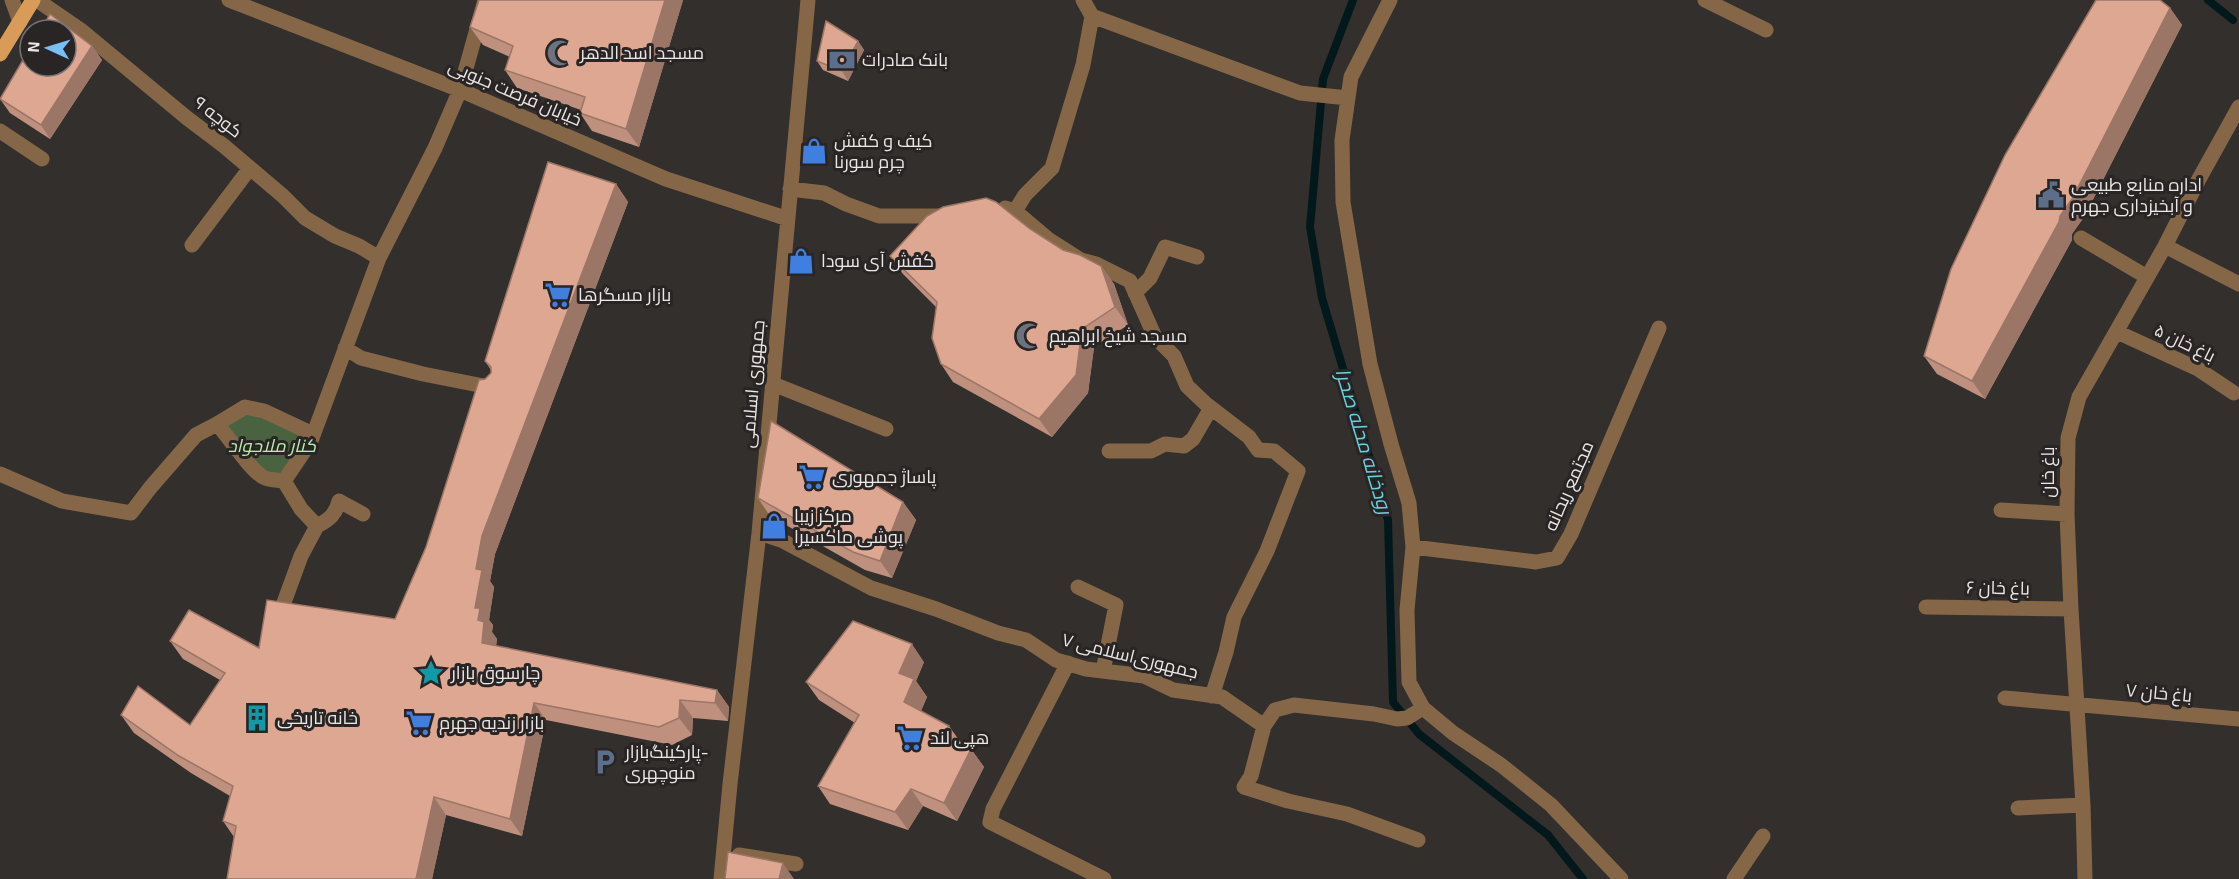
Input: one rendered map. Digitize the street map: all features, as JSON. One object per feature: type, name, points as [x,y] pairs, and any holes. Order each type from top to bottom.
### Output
[{"type":"main road","points":[[23,18],[35,0]]},
{"type":"main road","points":[[0,54],[18,25]]},
{"type":"street","points":[[12,0],[19,18]]},
{"type":"street","name":"کوچه ۹","points":[[35,0],[82,31],[249,168],[305,218],[334,236],[379,258]]},
{"type":"street","name":"خیابان فرصت جنوبی","points":[[229,0],[460,90],[666,179],[788,219]]},
{"type":"street","points":[[284,481],[311,441],[379,258],[435,148],[460,90],[485,0]]},
{"type":"street","name":"جمهوری اسلامی","points":[[721,879],[759,533],[808,0]]},
{"type":"street","points":[[1015,211],[1025,195],[1052,168],[1083,65],[1092,16],[1083,0]]},
{"type":"street","points":[[1390,0],[1351,77],[1342,140],[1342,202],[1370,364],[1409,502],[1413,547],[1407,610],[1409,682],[1423,708],[1453,733],[1501,765],[1551,805],[1621,879]]},
{"type":"street","points":[[1705,0],[1766,30]]},
{"type":"street","points":[[1092,16],[1300,93],[1347,98]]},
{"type":"street","name":"باغ خان","points":[[2085,879],[2084,805],[2076,705],[2067,514],[2068,438],[2079,397],[2165,246],[2199,178],[2234,128],[2239,107]]},
{"type":"street","points":[[0,131],[42,159]]},
{"type":"street","points":[[192,245],[249,168]]},
{"type":"street","points":[[790,189],[824,193],[879,216],[952,216],[963,213]]},
{"type":"street","points":[[985,208],[997,205],[1015,211],[1048,238],[1081,260],[1096,264],[1130,281],[1155,337],[1174,356],[1187,386],[1249,437],[1258,450],[1274,451],[1298,471],[1267,551],[1234,617],[1227,652],[1212,696]]},
{"type":"street","points":[[2081,238],[2147,278]]},
{"type":"street","points":[[2165,246],[2239,284]]},
{"type":"street","points":[[1135,293],[1150,278],[1165,247],[1197,257]]},
{"type":"street","name":"مجتمع ریحانه","points":[[1413,547],[1536,562],[1557,558],[1571,534],[1659,328]]},
{"type":"street","name":"باغ خان ۵","points":[[2117,332],[2198,369],[2234,393]]},
{"type":"street","points":[[345,348],[361,358],[423,374],[494,388]]},
{"type":"street","points":[[773,384],[886,429]]},
{"type":"street","points":[[0,474],[62,501],[131,513],[196,435],[245,407],[264,411],[313,434]]},
{"type":"street","points":[[1109,451],[1151,452],[1165,444],[1184,446],[1193,439],[1211,408]]},
{"type":"street","points":[[217,424],[257,473],[264,478],[284,481]]},
{"type":"street","points":[[284,481],[301,509],[317,526]]},
{"type":"street","points":[[282,608],[301,556],[317,526],[330,519],[339,501],[363,514]]},
{"type":"street","points":[[2001,510],[2067,514]]},
{"type":"street","name":"جمهوری‌اسلامی ۷","points":[[759,533],[781,540],[871,588],[936,609],[998,633],[1026,640],[1056,660],[1086,669],[1144,676],[1173,690],[1222,697],[1264,726]]},
{"type":"street","points":[[1078,587],[1116,605],[1103,671]]},
{"type":"street","name":"باغ خان ۶","points":[[1926,607],[2071,609]]},
{"type":"street","points":[[1068,663],[993,809],[990,822],[1104,879]]},
{"type":"street","name":"باغ خان ۷","points":[[2005,698],[2239,719]]},
{"type":"street","points":[[1418,840],[1347,814],[1288,801],[1244,787],[1251,776],[1264,726],[1275,710],[1294,705],[1402,719],[1423,708]]},
{"type":"street","points":[[2018,808],[2084,805]]},
{"type":"street","points":[[1734,879],[1763,836]]},
{"type":"street","points":[[724,852],[796,864]]},
{"type":"green space","name":"کنار ملا‌جواد","points":[[245,407],[313,434],[284,481],[264,478],[217,424]]},
{"type":"building","name":"مسجد اسد الدهر","points":[[479,0],[665,0],[626,129],[580,113],[585,97],[505,70],[513,46],[470,27]]},
{"type":"building","name":"اداره منابع طبیعی و آبخیزداری جهرم","points":[[2096,0],[2160,0],[2170,8],[2072,199],[2060,216],[2059,222],[1972,381],[1924,356],[1951,269],[2005,155]]},
{"type":"building","name":"بانک صادرات","points":[[826,21],[858,41],[842,71],[817,61]]},
{"type":"building","points":[[78,35],[92,46],[78,68]]},
{"type":"building","points":[[18,68],[18,78],[71,78],[41,125],[0,99]]},
{"type":"building","points":[[548,162],[616,184],[482,536],[476,569],[482,570],[475,608],[480,608],[478,620],[484,622],[482,643],[717,690],[715,703],[680,700],[679,718],[659,727],[534,703],[510,819],[434,797],[416,879],[227,879],[236,826],[223,821],[233,786],[179,756],[121,715],[138,686],[190,725],[225,673],[170,641],[189,610],[259,648],[267,600],[395,619],[426,547],[479,380],[485,379],[491,373],[491,367],[485,361]]},
{"type":"building","name":"مسجد شیخ ابراهیم","points":[[986,198],[996,202],[1030,229],[1063,250],[1080,255],[1101,266],[1115,307],[1082,329],[1076,375],[1039,419],[941,364],[932,338],[937,302],[890,256],[927,216],[943,207]]},
{"type":"building","name":"پاساژ جمهوری","points":[[771,421],[903,502],[880,561],[853,552],[758,498]]},
{"type":"building","name":"هپی لند","points":[[853,621],[912,644],[899,673],[914,679],[904,702],[949,726],[937,737],[971,749],[944,803],[911,789],[895,812],[818,786],[859,715],[806,682]]},
{"type":"building","points":[[728,852],[783,863],[779,879],[725,879]]},
{"type":"waterway","name":"رودخانه محله صحرا","points":[[1353,0],[1323,79],[1310,227],[1322,298],[1388,520],[1393,702],[1419,734],[1548,835],[1583,879]]},
{"type":"waterway","points":[[2208,0],[2233,20]]},
{"type":"place","name":"مسجد اسد الدهر","points":[[560,53]]},
{"type":"place","name":"بانک صادرات","points":[[842,60]]},
{"type":"place","name":"کیف و کفش چرم سورنا","points":[[814,151]]},
{"type":"place","name":"اداره منابع طبیعی و آبخیزداری جهرم","points":[[2051,195]]},
{"type":"place","name":"کفش آی سودا","points":[[801,261]]},
{"type":"place","name":"بازار مسگرها","points":[[558,295]]},
{"type":"place","name":"مسجد شیخ ابراهیم","points":[[1029,336]]},
{"type":"place","name":"پاساژ جمهوری","points":[[812,477]]},
{"type":"place","name":"مرکز زیبا پوشی ماکسیرا","points":[[774,526]]},
{"type":"place","name":"چارسوق بازار","points":[[431,673]]},
{"type":"place","name":"خانه تاریخی","points":[[257,718]]},
{"type":"place","name":"بازار زندیه جهرم","points":[[419,723]]},
{"type":"place","name":"هپی لند","points":[[910,738]]},
{"type":"place","name":"پارکینگ‌بازار- منوچهری","points":[[605,762]]}]
